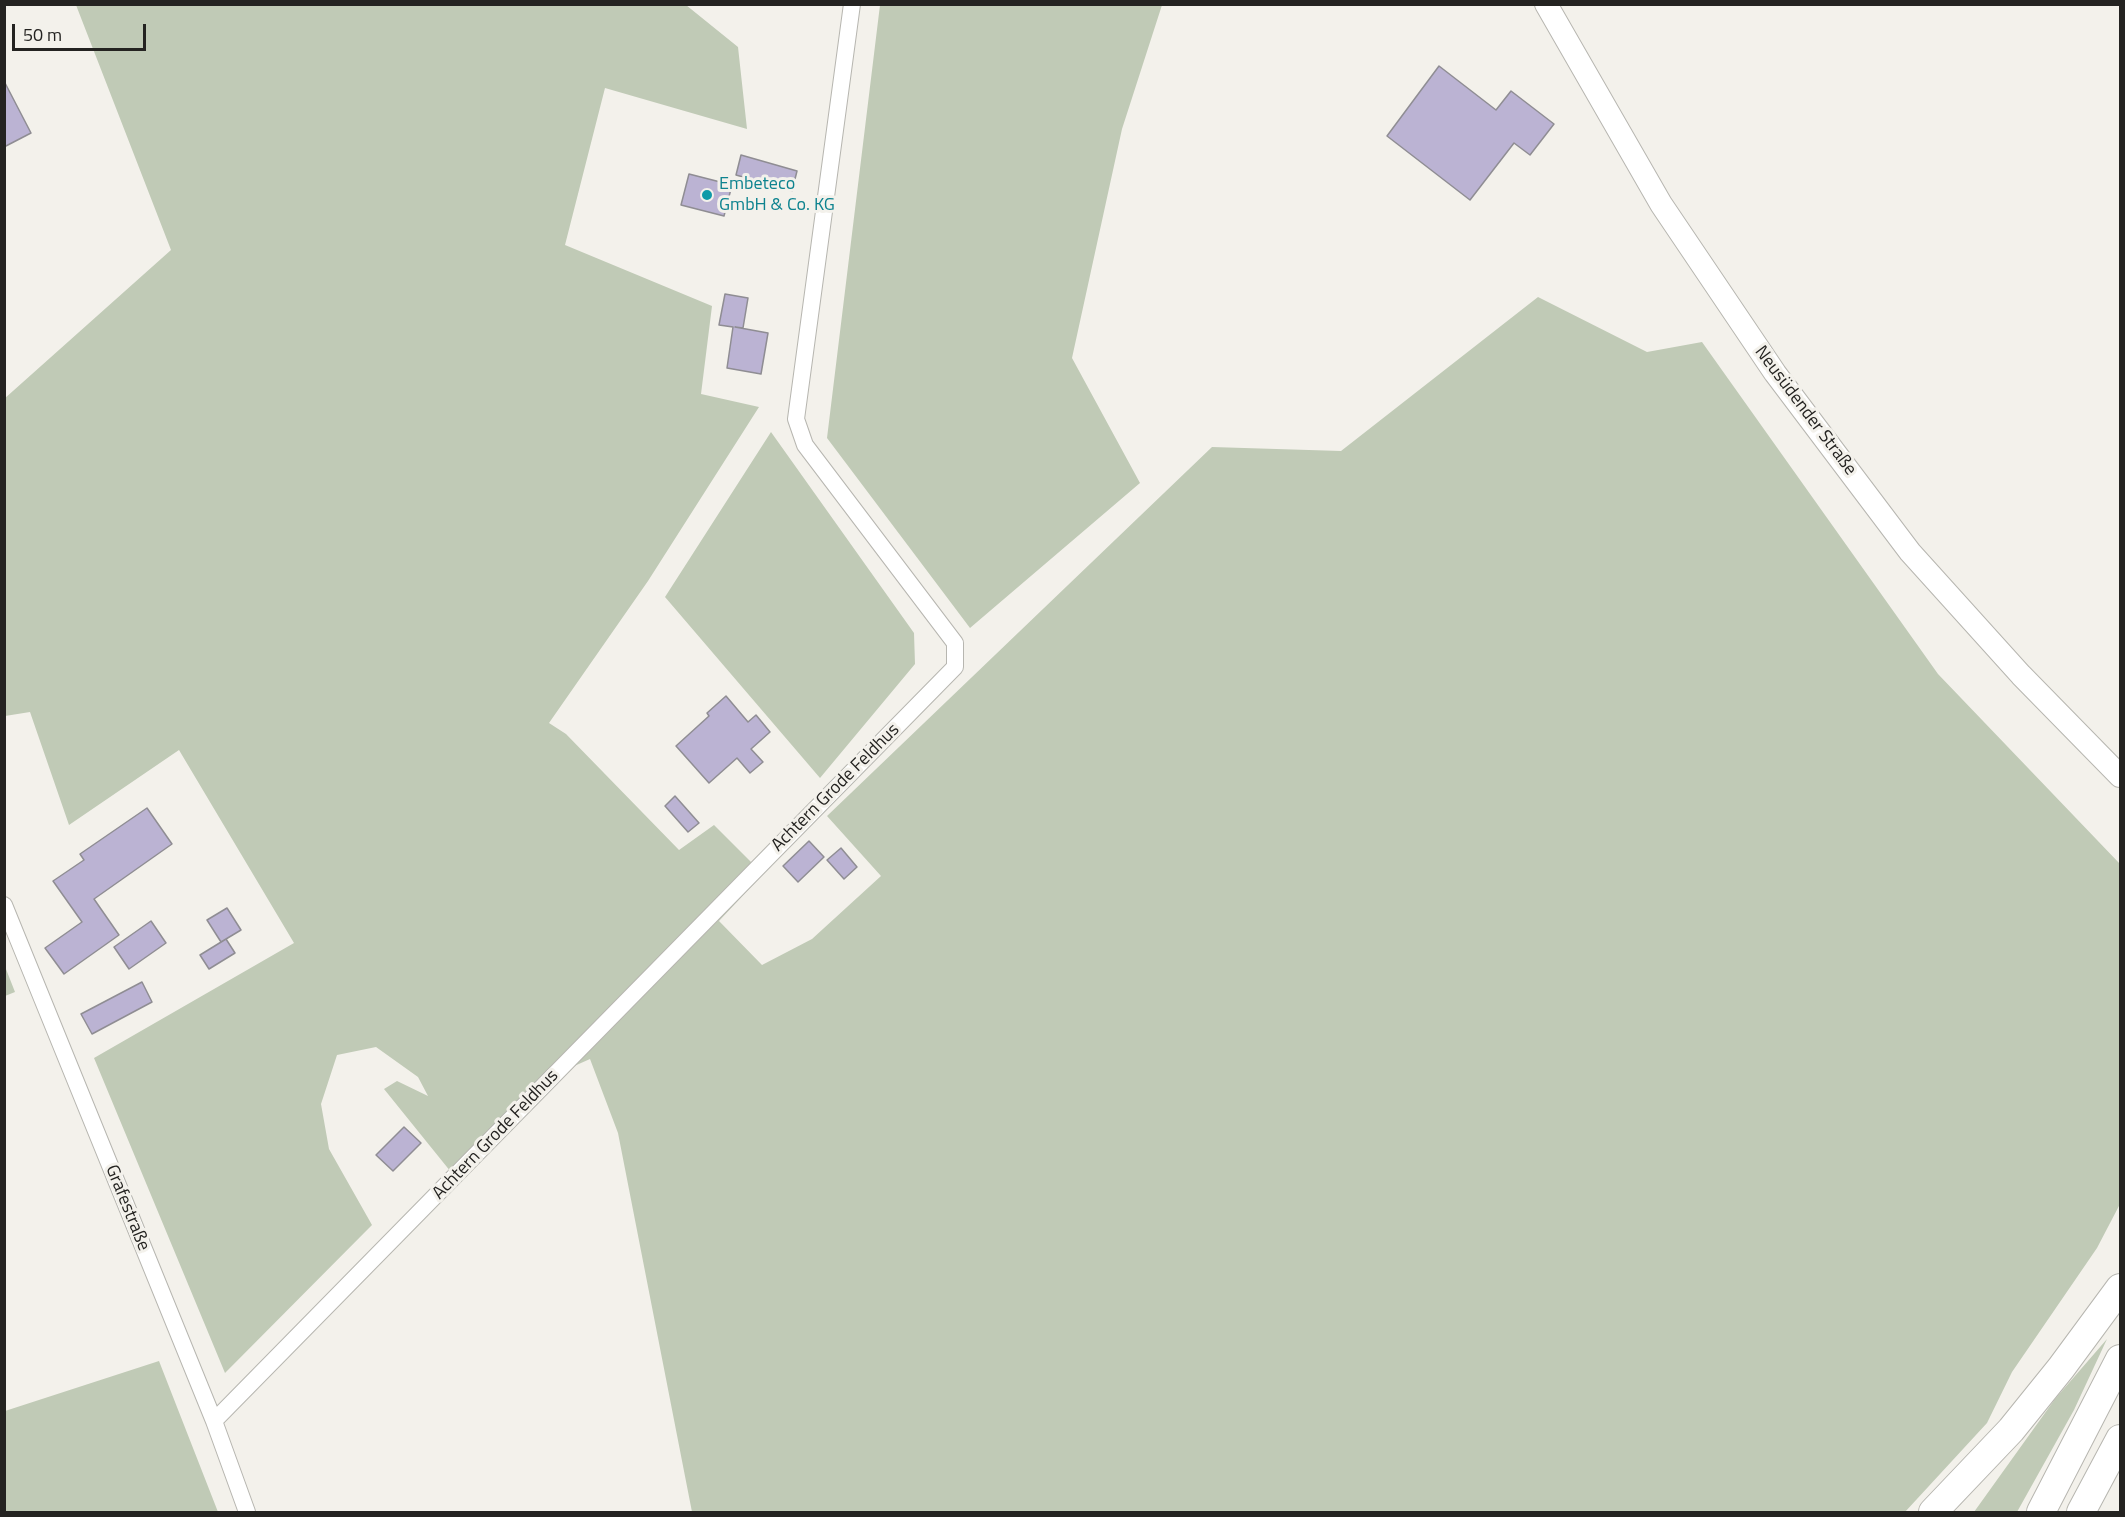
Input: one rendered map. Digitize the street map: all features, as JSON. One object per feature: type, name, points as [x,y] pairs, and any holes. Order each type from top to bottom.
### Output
[{"type":"highway","points":[[1933,1512],[2011,1430],[2121,1288]]},
{"type":"highway","points":[[2041,1512],[2121,1359]]},
{"type":"highway","points":[[1957,1512],[2011,1430]]},
{"type":"highway","points":[[2081,1512],[2117,1446]]},
{"type":"highway","points":[[2091,1512],[2117,1446]]},
{"type":"street","name":"Achtern Grode Feldhus","points":[[214,1421],[956,667],[955,643],[805,445],[796,418],[852,4]]},
{"type":"street","name":"Neusüdender Straße","points":[[1546,4],[1661,204],[1775,373],[1910,552],[2021,675],[2121,776]]},
{"type":"street","name":"Grafestraße","points":[[4,905],[214,1421],[247,1512]]},
{"type":"green space","points":[[76,5],[686,5],[738,47],[747,129],[605,88],[565,245],[712,306],[701,394],[759,407],[648,581],[549,723],[566,734],[679,850],[714,825],[763,874],[719,921],[762,965],[812,939],[881,876],[827,816],[1212,447],[1341,451],[1538,297],[1647,352],[1702,342],[1938,674],[2120,864],[2120,1204],[2097,1248],[2012,1372],[1987,1423],[1905,1512],[692,1512],[618,1133],[590,1059],[554,1075],[455,1177],[384,1089],[397,1081],[428,1096],[418,1077],[376,1047],[337,1055],[321,1104],[329,1149],[372,1225],[225,1373],[94,1058],[294,943],[179,750],[69,825],[30,712],[5,716],[4,399],[171,250]]},
{"type":"green space","points":[[880,5],[1162,5],[1122,129],[1072,358],[1140,483],[970,628],[827,438]]},
{"type":"green space","points":[[771,432],[914,633],[915,664],[820,778],[665,597]]},
{"type":"green space","points":[[4,964],[15,992],[5,996],[4,996]]},
{"type":"green space","points":[[2107,1339],[2074,1410],[2017,1512],[1974,1512],[2055,1399]]},
{"type":"green space","points":[[159,1361],[218,1512],[5,1512],[5,1411]]},
{"type":"building","points":[[1439,66],[1496,110],[1511,91],[1554,124],[1530,155],[1514,143],[1470,200],[1387,136]]},
{"type":"building","points":[[4,81],[31,133],[4,147]]},
{"type":"building","points":[[741,155],[797,171],[792,191],[736,175]]},
{"type":"building","name":"Embeteco GmbH & Co. KG","points":[[689,174],[732,185],[724,216],[681,205]]},
{"type":"building","points":[[725,294],[748,298],[743,328],[735,327],[768,333],[761,374],[727,368],[733,327],[719,325]]},
{"type":"building","points":[[726,696],[748,722],[756,715],[770,732],[751,749],[763,762],[750,773],[737,758],[709,783],[676,746],[709,716],[707,713]]},
{"type":"building","points":[[675,796],[699,823],[688,832],[665,806]]},
{"type":"building","points":[[147,808],[172,844],[94,899],[119,935],[64,974],[45,948],[82,922],[53,881],[84,860],[80,854]]},
{"type":"building","points":[[809,841],[824,857],[798,882],[783,866]]},
{"type":"building","points":[[841,848],[857,867],[844,879],[827,860]]},
{"type":"building","points":[[227,908],[241,930],[221,942],[207,920]]},
{"type":"building","points":[[151,921],[166,943],[129,969],[114,947]]},
{"type":"building","points":[[226,939],[235,953],[209,969],[200,955]]},
{"type":"building","points":[[142,982],[152,1002],[92,1034],[81,1014]]},
{"type":"building","points":[[404,1127],[421,1143],[393,1171],[376,1155]]},
{"type":"place","name":"Embeteco GmbH & Co. KG","points":[[707,195]]}]
